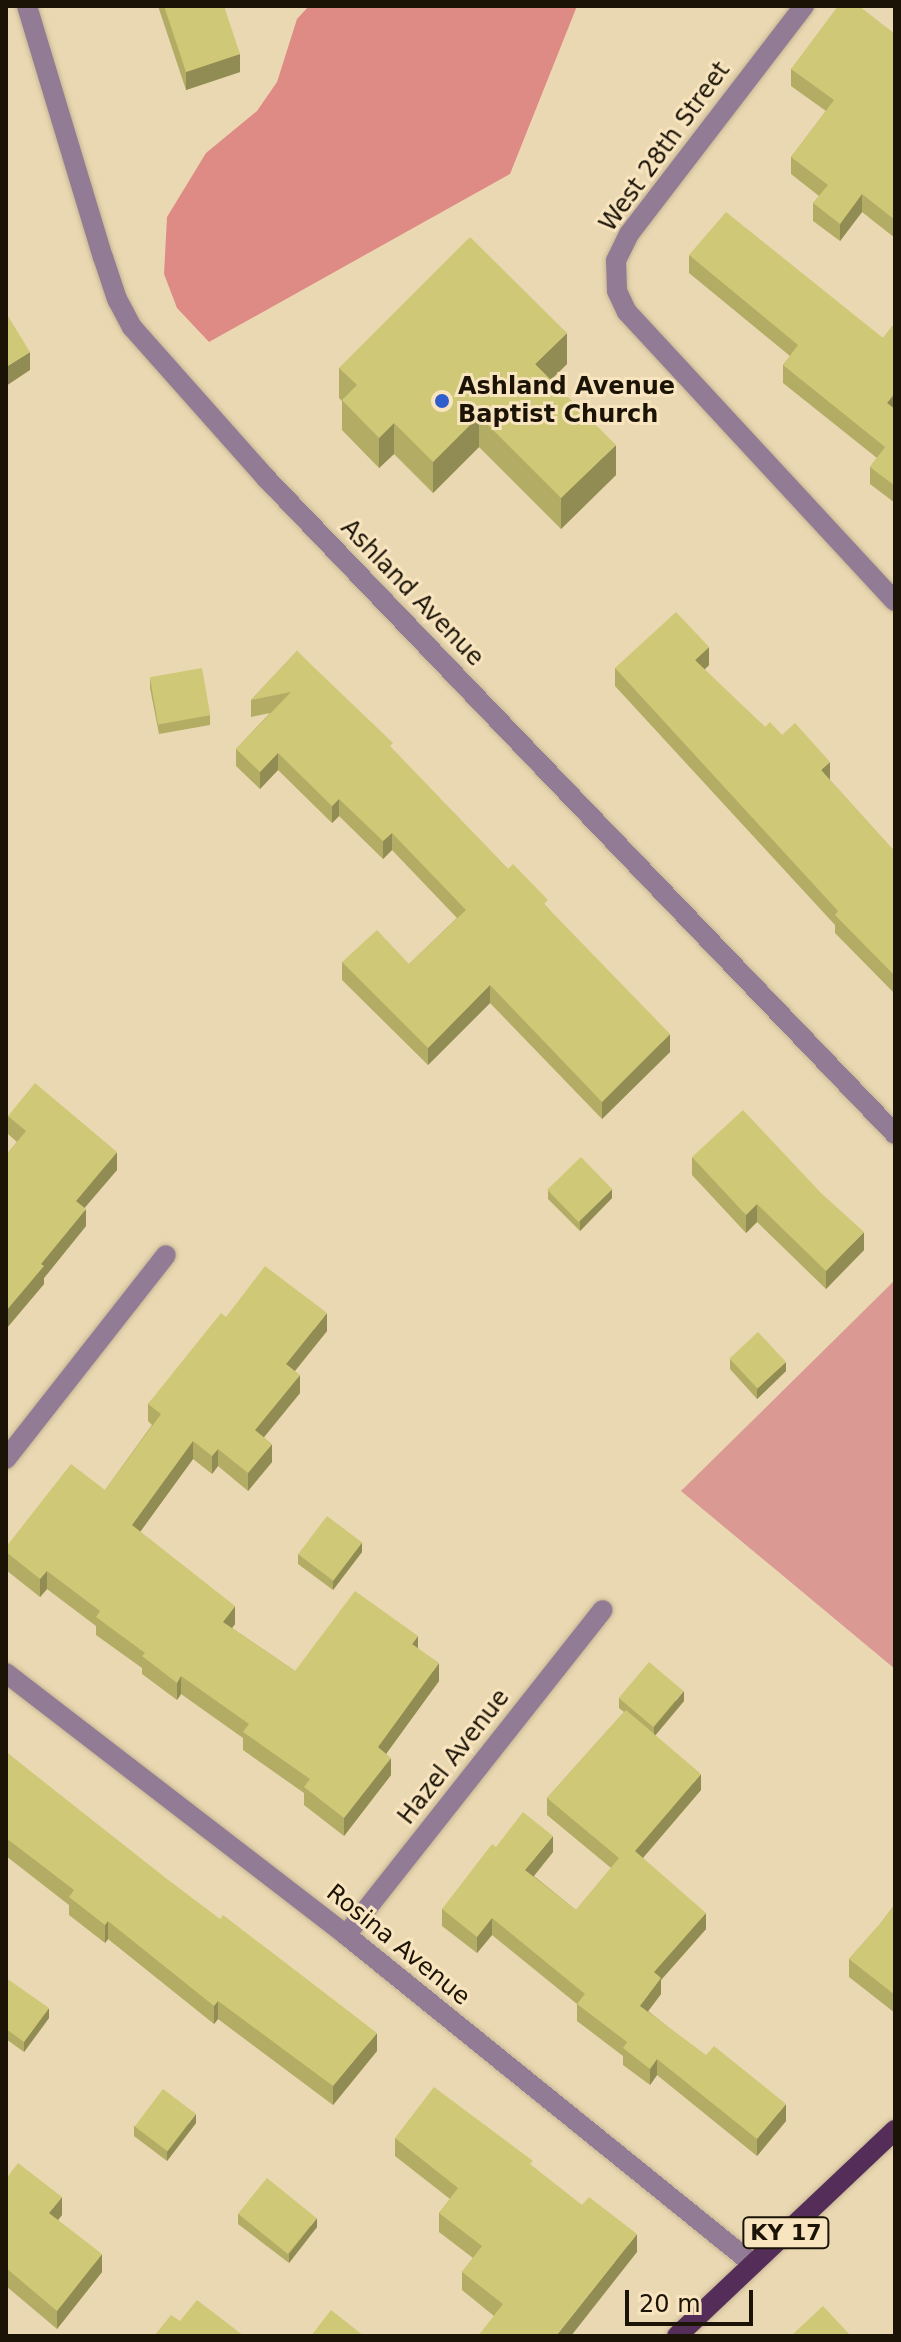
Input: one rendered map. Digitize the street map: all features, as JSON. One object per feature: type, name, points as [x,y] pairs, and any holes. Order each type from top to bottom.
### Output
[{"type":"main road","name":"KY 17","points":[[677,2336],[895,2130]]},
{"type":"street","name":"Ashland Avenue","points":[[27,6],[103,257],[117,299],[132,327],[275,488],[895,1134]]},
{"type":"street","name":"West 28th Street","points":[[804,6],[629,234],[616,261],[617,291],[627,312],[770,470],[895,601]]},
{"type":"street","points":[[6,1459],[166,1255]]},
{"type":"street","name":"Hazel Avenue","points":[[346,1935],[603,1610]]},
{"type":"street","name":"Rosina Avenue","points":[[6,1673],[346,1935],[753,2264]]},
{"type":"shaded area","points":[[309,6],[577,6],[510,174],[209,342],[177,308],[164,274],[167,217],[206,153],[257,111],[277,82],[297,19]]},
{"type":"shaded area","points":[[895,1280],[895,1669],[681,1491]]},
{"type":"building","points":[[164,6],[224,6],[240,54],[186,72]]},
{"type":"building","points":[[838,6],[859,6],[895,34],[895,220],[862,194],[840,224],[813,203],[828,185],[791,157],[834,100],[791,69]]},
{"type":"building","points":[[726,212],[883,338],[895,323],[895,393],[887,403],[895,409],[895,486],[870,467],[885,447],[783,365],[798,345],[689,255]]},
{"type":"building","name":"Ashland Avenue Baptist Church","points":[[470,237],[567,333],[535,364],[616,445],[561,498],[479,416],[433,462],[394,423],[379,438],[342,400],[357,385],[339,368]]},
{"type":"building","points":[[6,313],[30,352],[6,367]]},
{"type":"building","points":[[676,612],[709,647],[695,660],[765,727],[770,722],[782,735],[795,723],[830,762],[821,770],[895,852],[895,976],[835,915],[838,911],[615,668]]},
{"type":"building","points":[[297,651],[393,743],[390,746],[508,869],[513,864],[548,900],[544,904],[670,1034],[602,1102],[490,985],[428,1048],[342,962],[377,930],[409,964],[466,910],[392,833],[383,841],[339,799],[332,806],[278,753],[260,772],[236,749],[291,692],[251,700]]},
{"type":"building","points":[[202,668],[210,715],[158,724],[150,677]]},
{"type":"building","points":[[35,1083],[117,1152],[76,1201],[86,1209],[6,1311],[6,1155],[26,1131],[8,1116]]},
{"type":"building","points":[[743,1110],[821,1193],[864,1232],[826,1271],[757,1204],[746,1215],[692,1157]]},
{"type":"building","points":[[581,1157],[612,1189],[578,1222],[547,1190]]},
{"type":"building","points":[[265,1266],[327,1313],[286,1364],[300,1375],[255,1430],[272,1444],[248,1473],[218,1449],[212,1456],[193,1441],[132,1525],[235,1606],[223,1622],[295,1671],[355,1591],[418,1636],[412,1644],[439,1663],[378,1747],[391,1758],[344,1818],[304,1787],[310,1779],[243,1732],[249,1724],[181,1676],[177,1683],[142,1656],[145,1653],[96,1617],[100,1611],[47,1571],[40,1579],[6,1552],[6,1547],[71,1464],[105,1490],[161,1414],[148,1404],[221,1313],[226,1317]]},
{"type":"building","points":[[758,1332],[786,1362],[757,1389],[729,1359]]},
{"type":"building","points":[[327,1516],[362,1542],[333,1581],[298,1554]]},
{"type":"building","points":[[649,1662],[683,1691],[653,1727],[619,1698]]},
{"type":"building","points":[[626,1710],[701,1774],[635,1851],[706,1913],[654,1972],[661,1978],[640,2006],[706,2055],[714,2046],[786,2104],[757,2139],[657,2059],[650,2069],[623,2048],[627,2042],[577,2004],[585,1994],[492,1918],[477,1937],[442,1909],[492,1844],[496,1847],[523,1812],[553,1836],[525,1870],[576,1910],[619,1858],[547,1798]]},
{"type":"building","points":[[6,1752],[167,1879],[220,1919],[223,1915],[377,2033],[333,2086],[218,2001],[214,2006],[108,1921],[105,1925],[69,1897],[74,1890],[6,1838]]},
{"type":"building","points":[[895,1904],[895,1995],[849,1959]]},
{"type":"building","points":[[6,1978],[49,2008],[24,2042],[6,2029]]},
{"type":"building","points":[[434,2087],[533,2161],[530,2164],[582,2205],[589,2197],[637,2234],[556,2336],[478,2336],[503,2304],[462,2272],[482,2246],[439,2213],[458,2188],[395,2138]]},
{"type":"building","points":[[163,2089],[196,2114],[167,2151],[135,2127]]},
{"type":"building","points":[[18,2163],[62,2197],[49,2213],[102,2254],[57,2311],[6,2268],[6,2179]]},
{"type":"building","points":[[267,2178],[317,2218],[288,2254],[238,2214]]},
{"type":"building","points":[[197,2300],[244,2336],[154,2336],[171,2315],[180,2321]]},
{"type":"building","points":[[823,2306],[851,2336],[791,2336]]},
{"type":"building","points":[[331,2310],[364,2336],[311,2336]]},
{"type":"place","name":"Ashland Avenue Baptist Church","points":[[442,401]]}]
